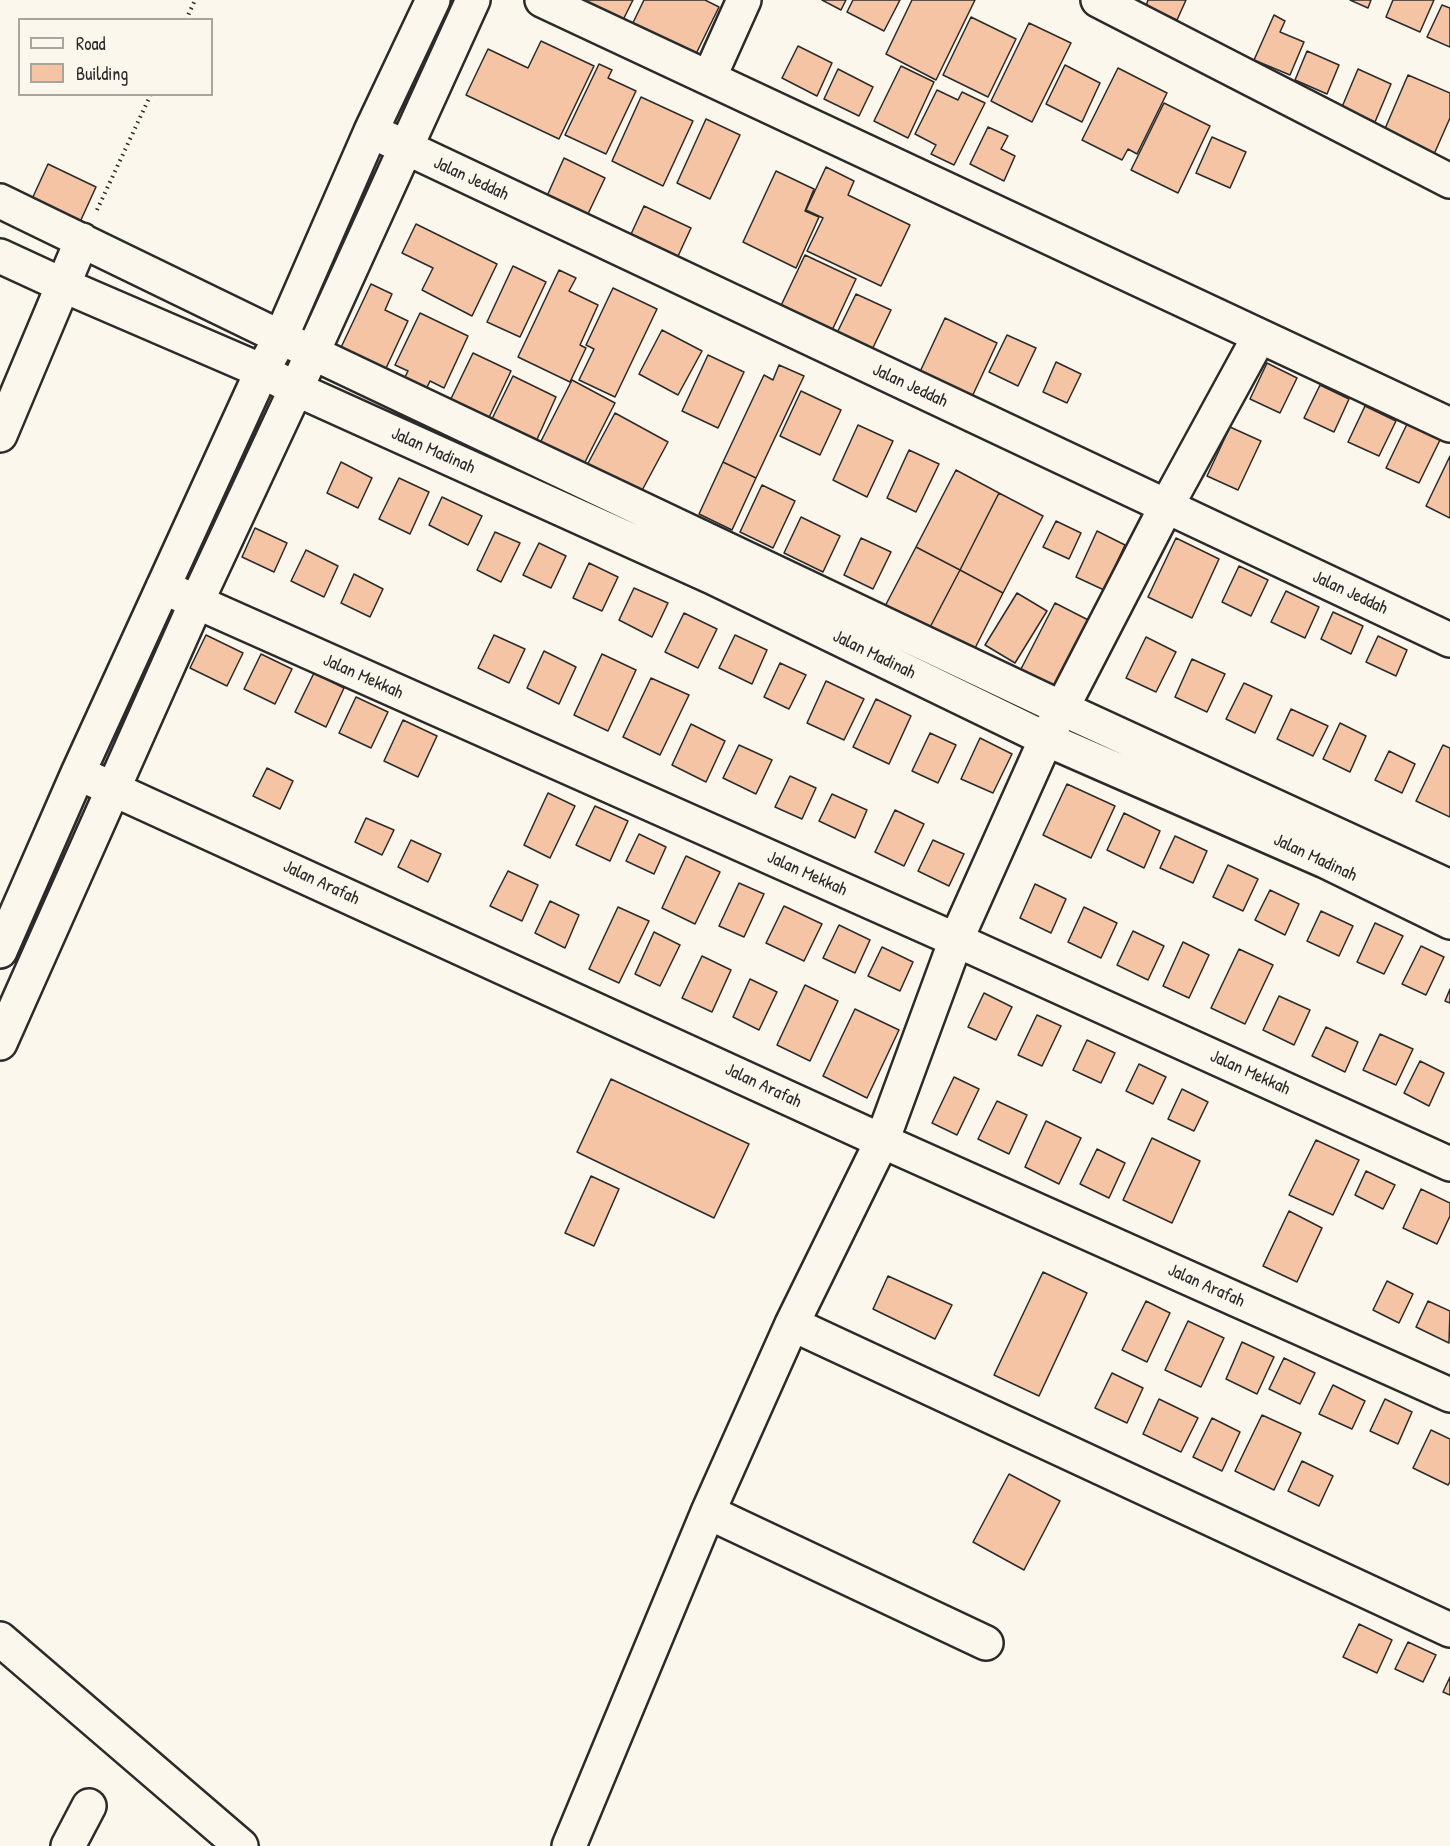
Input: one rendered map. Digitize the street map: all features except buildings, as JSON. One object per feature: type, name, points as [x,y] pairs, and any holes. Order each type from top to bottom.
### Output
[{"type":"street","points":[[0,951],[78,772],[262,371],[281,337],[371,131],[433,0]]},
{"type":"street","points":[[0,1043],[196,603],[313,353],[404,147],[473,0]]},
{"type":"street","points":[[542,0],[1450,425]]},
{"type":"street","points":[[709,78],[744,0]]},
{"type":"street","points":[[1098,0],[1450,181]]},
{"type":"street","name":"Jalan Jeddah","points":[[371,131],[1450,640]]},
{"type":"street","name":"Jalan Madinah","points":[[0,201],[313,353],[1061,708],[1450,887]]},
{"type":"street","points":[[0,435],[82,240]]},
{"type":"street","name":"Jalan Madinah","points":[[0,255],[64,286],[262,371],[296,389],[712,577],[1046,739],[1325,861],[1450,922]]},
{"type":"street","points":[[569,1846],[708,1512],[792,1324],[882,1141],[956,940],[1046,739],[1166,507],[1259,337]]},
{"type":"street","name":"Jalan Mekkah","points":[[163,588],[956,940],[1450,1164]]},
{"type":"street","name":"Jalan Arafah","points":[[78,772],[882,1141],[1450,1395]]},
{"type":"street","points":[[792,1324],[1450,1630]]},
{"type":"street","points":[[708,1512],[986,1643]]},
{"type":"street","points":[[0,1639],[241,1846]]},
{"type":"street","points":[[68,1846],[89,1806]]},
{"type":"path","points":[[187,18],[195,0]]},
{"type":"path","points":[[82,240],[150,96]]}]
